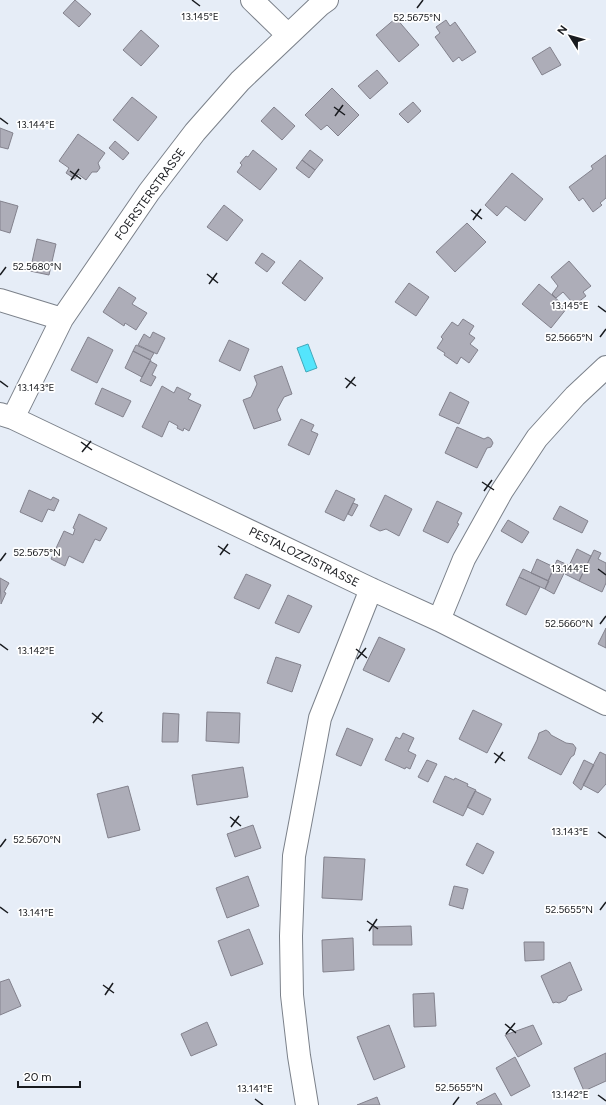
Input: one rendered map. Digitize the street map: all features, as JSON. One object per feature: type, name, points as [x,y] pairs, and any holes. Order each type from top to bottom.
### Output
[{"type":"street","points":[[252,0],[288,35]]},
{"type":"street","name":"FOERSTERSTRASSE","points":[[7,416],[62,320],[149,192],[195,132],[240,81],[327,0]]},
{"type":"street","points":[[0,300],[62,320]]},
{"type":"street","points":[[439,620],[464,559],[506,485],[537,438],[575,396],[606,367]]},
{"type":"street","name":"PESTALOZZISTRASSE","points":[[7,416],[439,620],[606,704]]},
{"type":"street","points":[[307,1105],[299,1056],[292,995],[291,936],[294,856],[320,718],[371,589]]},
{"type":"water","points":[[308,344],[317,368],[306,372],[297,348]]},
{"type":"building","points":[[75,0],[91,14],[79,27],[63,13]]},
{"type":"building","points":[[396,18],[419,45],[399,62],[376,35]]},
{"type":"building","points":[[446,20],[450,26],[455,22],[476,52],[462,61],[459,57],[453,62],[435,37],[440,33],[436,27]]},
{"type":"building","points":[[141,30],[159,46],[141,66],[123,50]]},
{"type":"building","points":[[550,47],[561,65],[542,75],[532,58]]},
{"type":"building","points":[[377,70],[388,83],[370,99],[358,86]]},
{"type":"building","points":[[332,88],[359,115],[338,136],[327,125],[321,130],[305,115]]},
{"type":"building","points":[[132,97],[157,117],[138,141],[113,120]]},
{"type":"building","points":[[413,102],[421,111],[408,123],[399,114]]},
{"type":"building","points":[[274,107],[295,126],[282,140],[261,121]]},
{"type":"building","points":[[0,128],[13,133],[8,149],[0,147]]},
{"type":"building","points":[[78,134],[105,153],[98,163],[100,168],[97,172],[92,172],[86,180],[78,174],[75,179],[66,173],[69,168],[59,161]]},
{"type":"building","points":[[115,141],[129,153],[123,160],[109,148]]},
{"type":"building","points":[[253,150],[277,169],[260,190],[237,172],[242,165],[240,163],[246,156],[248,157]]},
{"type":"building","points":[[310,150],[323,160],[315,170],[302,160]]},
{"type":"building","points":[[606,155],[606,198],[600,203],[602,205],[593,212],[583,198],[579,201],[569,187],[593,169],[591,166]]},
{"type":"building","points":[[302,160],[315,170],[309,178],[296,168]]},
{"type":"building","points":[[512,173],[543,199],[525,221],[506,206],[497,216],[485,205]]},
{"type":"building","points":[[0,201],[18,206],[10,233],[0,230]]},
{"type":"building","points":[[224,205],[243,220],[227,241],[207,227]]},
{"type":"building","points":[[467,223],[486,242],[455,272],[436,252]]},
{"type":"building","points":[[37,239],[56,244],[49,275],[30,271]]},
{"type":"building","points":[[262,253],[275,262],[267,272],[255,263]]},
{"type":"building","points":[[300,260],[323,278],[305,301],[282,283]]},
{"type":"building","points":[[569,261],[591,286],[583,292],[586,296],[577,303],[574,300],[572,302],[563,292],[556,298],[552,294],[558,286],[551,277]]},
{"type":"building","points":[[409,283],[429,297],[416,316],[395,302]]},
{"type":"building","points":[[539,284],[567,308],[551,328],[522,304]]},
{"type":"building","points":[[119,287],[136,298],[132,304],[147,313],[136,330],[125,323],[124,326],[103,312]]},
{"type":"building","points":[[463,319],[474,326],[469,334],[475,338],[470,344],[478,350],[469,363],[461,357],[457,364],[437,348],[443,339],[441,337],[452,322],[458,326]]},
{"type":"building","points":[[153,332],[165,338],[157,354],[138,345],[144,334],[150,338]]},
{"type":"building","points":[[88,337],[113,350],[97,383],[71,370]]},
{"type":"building","points":[[229,340],[249,349],[240,371],[219,361]]},
{"type":"building","points":[[136,345],[154,353],[150,360],[133,351]]},
{"type":"building","points":[[133,351],[151,360],[142,377],[125,368]]},
{"type":"building","points":[[150,361],[157,365],[152,375],[156,377],[151,386],[140,381]]},
{"type":"building","points":[[282,366],[292,394],[284,397],[277,410],[281,420],[254,429],[243,400],[251,397],[257,384],[254,376]]},
{"type":"building","points":[[162,386],[174,393],[177,387],[191,394],[188,399],[201,405],[189,431],[184,428],[183,431],[177,428],[178,426],[169,421],[162,437],[142,427]]},
{"type":"building","points":[[102,388],[131,401],[123,417],[95,404]]},
{"type":"building","points":[[450,392],[469,402],[459,424],[439,415]]},
{"type":"building","points":[[301,419],[314,425],[311,431],[318,434],[309,455],[288,445]]},
{"type":"building","points":[[457,427],[484,439],[488,437],[493,443],[491,447],[487,448],[477,468],[445,453]]},
{"type":"building","points":[[29,490],[51,500],[53,497],[59,500],[54,511],[48,509],[42,522],[20,512]]},
{"type":"building","points":[[336,490],[355,499],[344,521],[325,512]]},
{"type":"building","points":[[385,495],[412,509],[399,536],[386,529],[380,531],[370,526]]},
{"type":"building","points":[[437,501],[462,513],[457,523],[459,524],[448,543],[423,531]]},
{"type":"building","points":[[353,503],[358,505],[352,516],[348,514]]},
{"type":"building","points":[[560,506],[588,521],[582,533],[553,519]]},
{"type":"building","points":[[79,514],[107,528],[100,541],[95,539],[83,563],[69,556],[65,566],[51,559],[64,531],[73,535],[75,529],[73,528]]},
{"type":"building","points":[[508,520],[529,532],[522,543],[501,531]]},
{"type":"building","points":[[577,549],[591,556],[579,581],[565,574]]},
{"type":"building","points":[[594,550],[601,553],[598,559],[606,563],[606,583],[602,592],[579,581]]},
{"type":"building","points":[[537,559],[554,567],[548,581],[531,573]]},
{"type":"building","points":[[557,560],[568,565],[554,594],[545,589]]},
{"type":"building","points":[[523,569],[549,581],[545,589],[519,577]]},
{"type":"building","points":[[246,574],[271,585],[259,609],[234,598]]},
{"type":"building","points":[[519,577],[540,587],[526,615],[506,605]]},
{"type":"building","points":[[0,578],[9,583],[4,592],[6,593],[1,604]]},
{"type":"building","points":[[288,595],[312,606],[299,633],[275,623]]},
{"type":"building","points":[[606,628],[606,648],[598,644]]},
{"type":"building","points":[[379,637],[405,649],[389,682],[363,670]]},
{"type":"building","points":[[276,657],[301,665],[292,692],[267,683]]},
{"type":"building","points":[[473,710],[502,724],[487,753],[459,739]]},
{"type":"building","points":[[207,712],[240,713],[239,743],[206,741]]},
{"type":"building","points":[[163,713],[179,714],[178,742],[162,742]]},
{"type":"building","points":[[347,728],[373,739],[361,766],[336,755]]},
{"type":"building","points":[[546,730],[551,735],[566,743],[573,744],[576,748],[574,755],[571,757],[561,775],[528,758],[539,733]]},
{"type":"building","points":[[403,733],[414,738],[408,751],[416,755],[410,769],[406,767],[405,769],[385,760],[396,737],[400,739]]},
{"type":"building","points":[[600,752],[606,755],[606,784],[598,793],[583,785]]},
{"type":"building","points":[[427,760],[437,764],[428,782],[418,777]]},
{"type":"building","points":[[584,760],[594,765],[581,790],[573,783]]},
{"type":"building","points":[[243,767],[248,797],[197,805],[192,775]]},
{"type":"building","points":[[445,776],[454,780],[455,778],[468,784],[467,786],[476,790],[463,816],[433,802]]},
{"type":"building","points":[[128,786],[140,830],[108,838],[97,794]]},
{"type":"building","points":[[475,791],[491,799],[483,815],[467,807]]},
{"type":"building","points":[[253,825],[261,848],[235,857],[227,834]]},
{"type":"building","points":[[477,843],[494,852],[483,874],[466,865]]},
{"type":"building","points":[[324,857],[365,859],[362,900],[322,898]]},
{"type":"building","points":[[248,876],[259,906],[227,918],[216,888]]},
{"type":"building","points":[[454,886],[468,889],[463,909],[449,905]]},
{"type":"building","points":[[411,926],[412,945],[373,945],[373,927]]},
{"type":"building","points":[[249,929],[263,964],[231,976],[218,941]]},
{"type":"building","points":[[353,938],[354,970],[323,972],[322,940]]},
{"type":"building","points":[[524,942],[544,942],[544,960],[525,961]]},
{"type":"building","points":[[570,962],[582,990],[568,996],[566,1000],[559,1003],[553,1003],[541,976]]},
{"type":"building","points":[[9,979],[21,1006],[0,1015],[0,982]]},
{"type":"building","points":[[434,993],[436,1026],[414,1027],[413,994]]},
{"type":"building","points":[[207,1022],[217,1045],[191,1056],[181,1034]]},
{"type":"building","points":[[389,1025],[405,1067],[374,1080],[357,1037]]},
{"type":"building","points":[[533,1025],[542,1044],[518,1057],[505,1035]]},
{"type":"building","points":[[606,1053],[606,1081],[584,1091],[574,1068]]},
{"type":"building","points":[[515,1057],[530,1086],[511,1096],[496,1068]]},
{"type":"building","points":[[495,1093],[502,1105],[478,1105],[476,1103]]},
{"type":"building","points":[[377,1097],[380,1105],[357,1105]]}]
